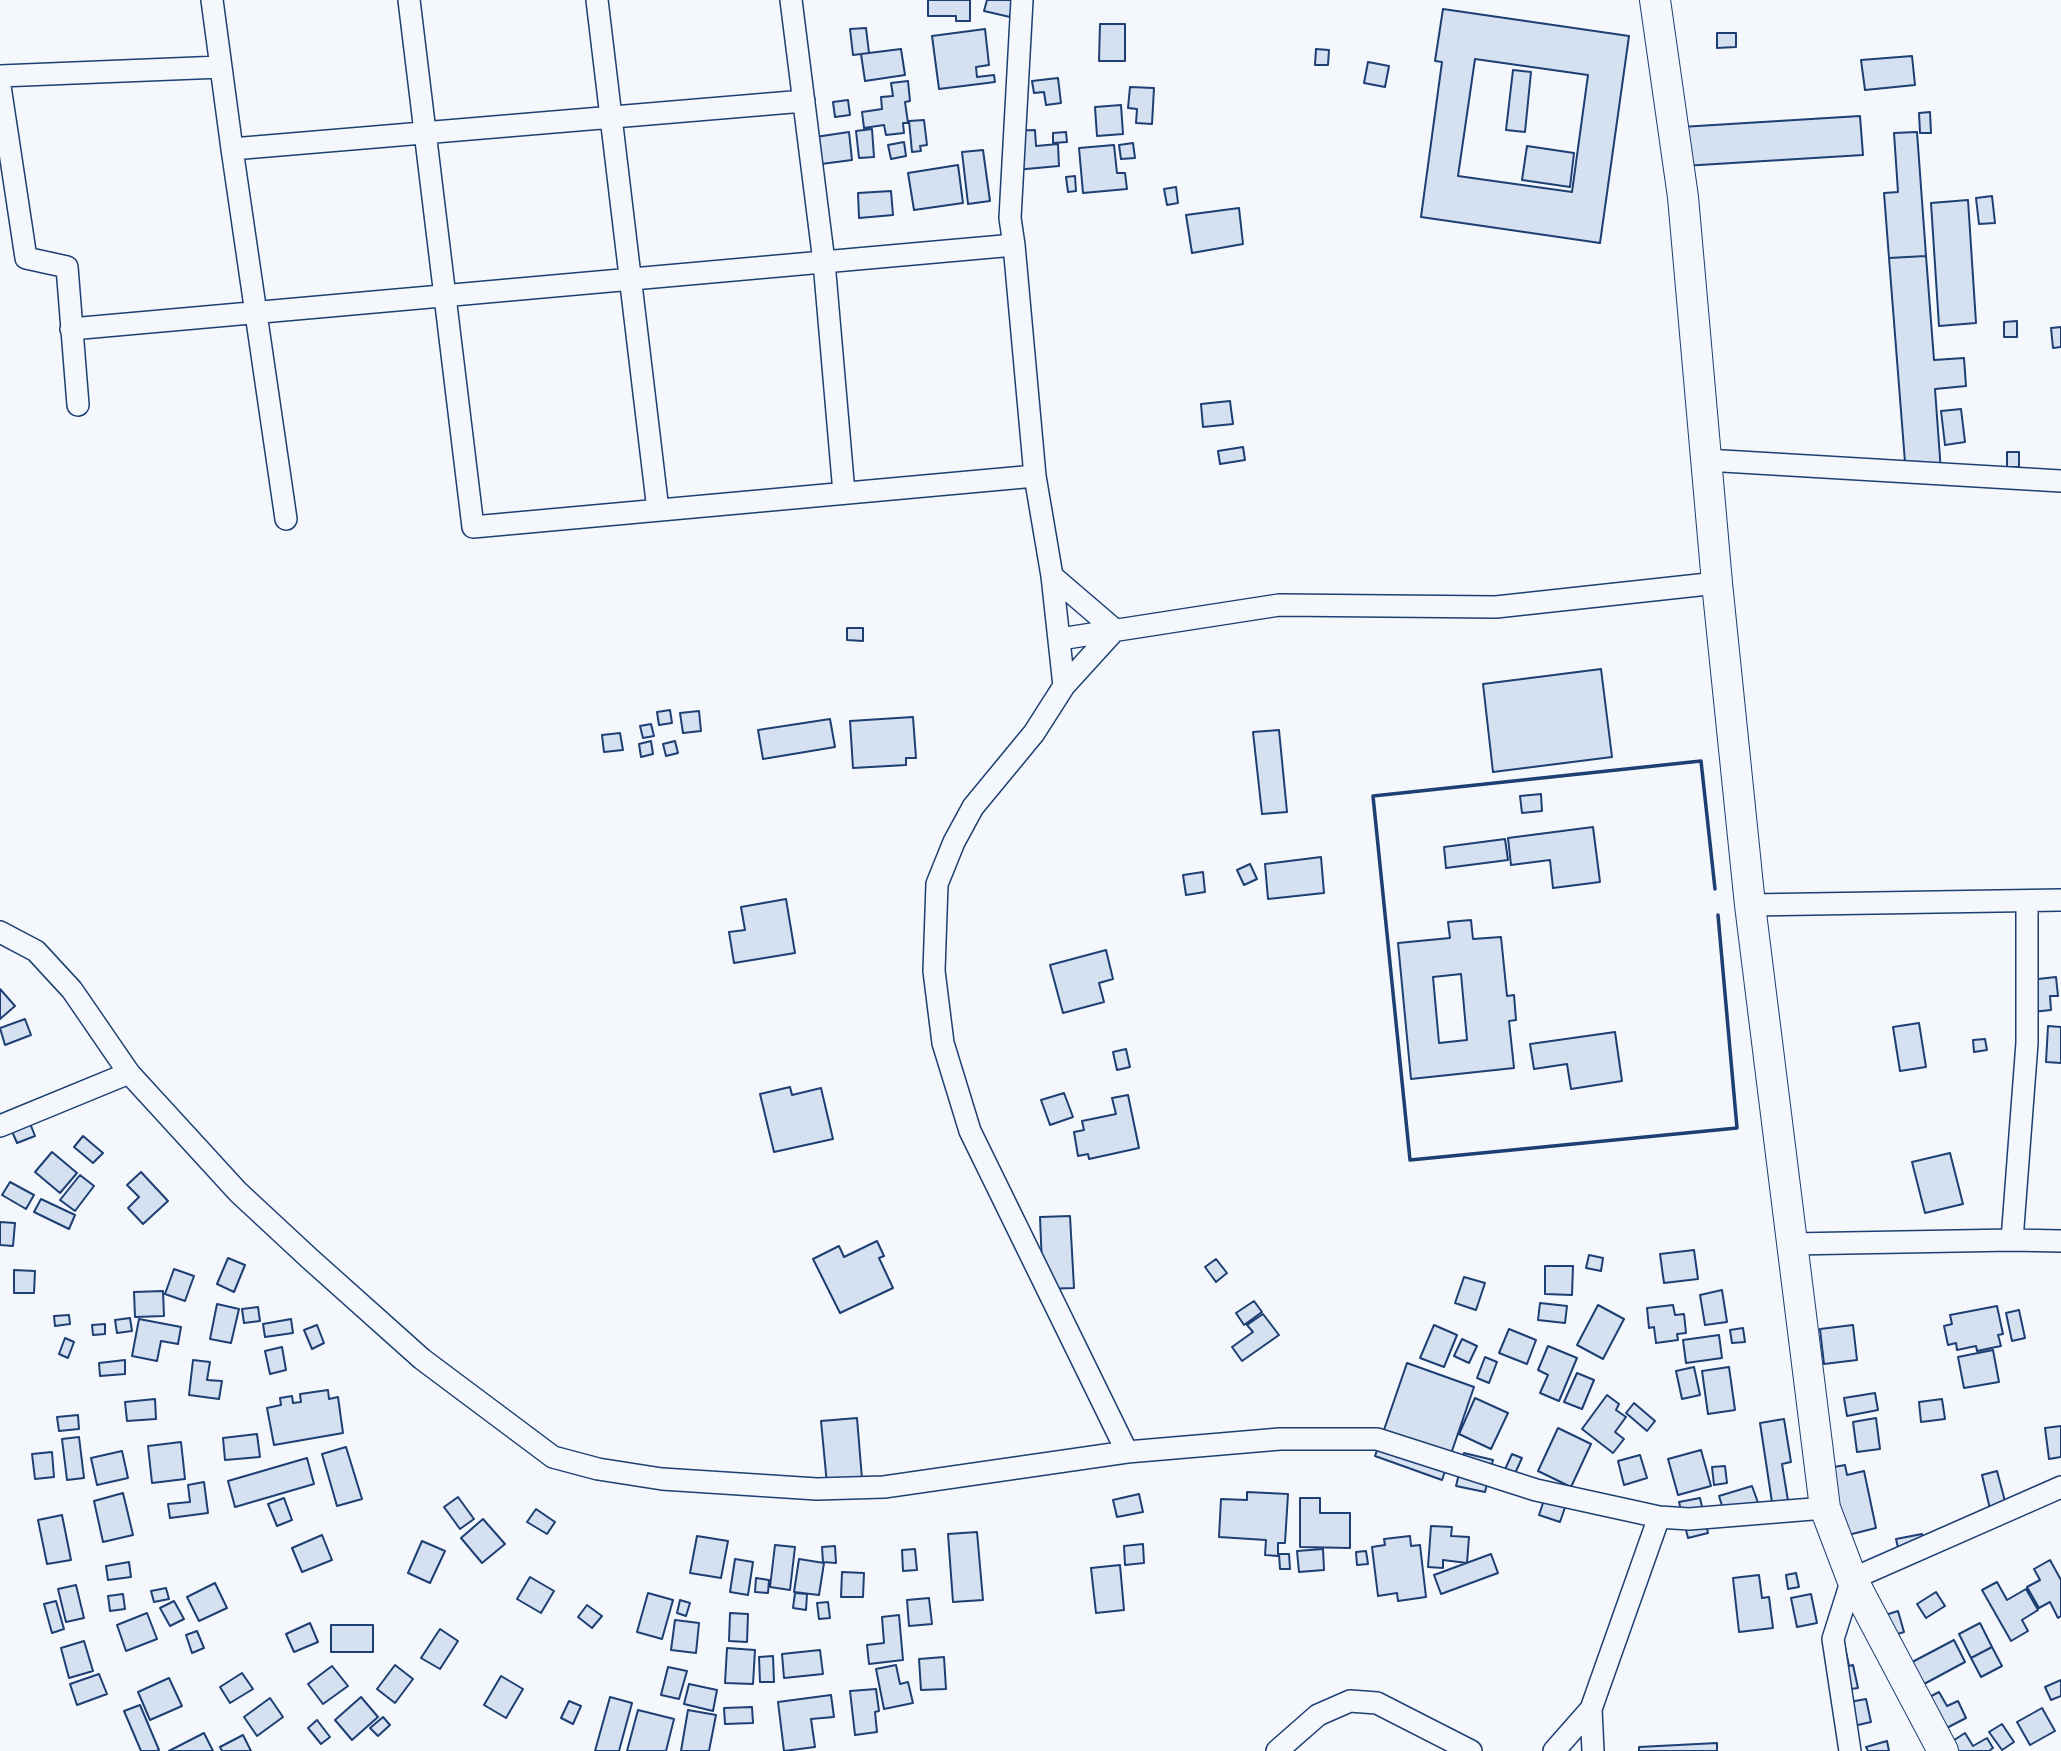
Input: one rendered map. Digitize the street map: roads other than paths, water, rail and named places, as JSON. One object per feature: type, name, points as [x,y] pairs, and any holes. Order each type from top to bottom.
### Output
[{"type":"main road","points":[[1656,0],[1683,197],[1717,583],[1750,905],[1825,1508],[1852,1579],[1943,1751]]},
{"type":"street","points":[[212,0],[286,519]]},
{"type":"street","points":[[409,0],[473,527],[1035,476]]},
{"type":"street","points":[[597,0],[658,510]]},
{"type":"street","points":[[791,0],[824,262],[845,494]]},
{"type":"street","points":[[1022,0],[1010,218],[1035,476],[1052,576],[1064,686]]},
{"type":"street","points":[[0,76],[221,67]]},
{"type":"street","points":[[0,86],[26,258],[67,267],[78,405]]},
{"type":"street","points":[[232,149],[804,101]]},
{"type":"street","points":[[71,329],[1014,245]]},
{"type":"street","points":[[1706,460],[2061,481]]},
{"type":"street","points":[[1052,576],[1115,630]]},
{"type":"street","points":[[1060,639],[1279,605],[1496,607],[1717,583]]},
{"type":"street","points":[[1115,630],[1064,686],[1034,733],[973,807],[954,842],[937,884],[934,971],[943,1043],[970,1131],[1127,1452]]},
{"type":"street","points":[[1750,905],[2061,900]]},
{"type":"street","points":[[2012,1240],[2027,1043],[2027,901]]},
{"type":"street","points":[[0,932],[36,951],[72,990],[129,1073],[238,1192],[422,1359],[554,1457],[598,1469],[662,1479],[817,1489],[884,1487],[1127,1452],[1280,1439],[1377,1439],[1536,1490],[1659,1517],[1689,1519],[1825,1508]]},
{"type":"street","points":[[0,1126],[129,1073]]},
{"type":"street","points":[[1792,1244],[2061,1241]]},
{"type":"street","points":[[1850,1751],[1833,1639],[1852,1579],[2061,1488]]},
{"type":"street","points":[[1592,1751],[1591,1709],[1659,1517]]},
{"type":"street","points":[[1277,1751],[1318,1714],[1350,1701],[1377,1703],[1471,1751]]},
{"type":"street","points":[[1554,1751],[1591,1709]]}]
